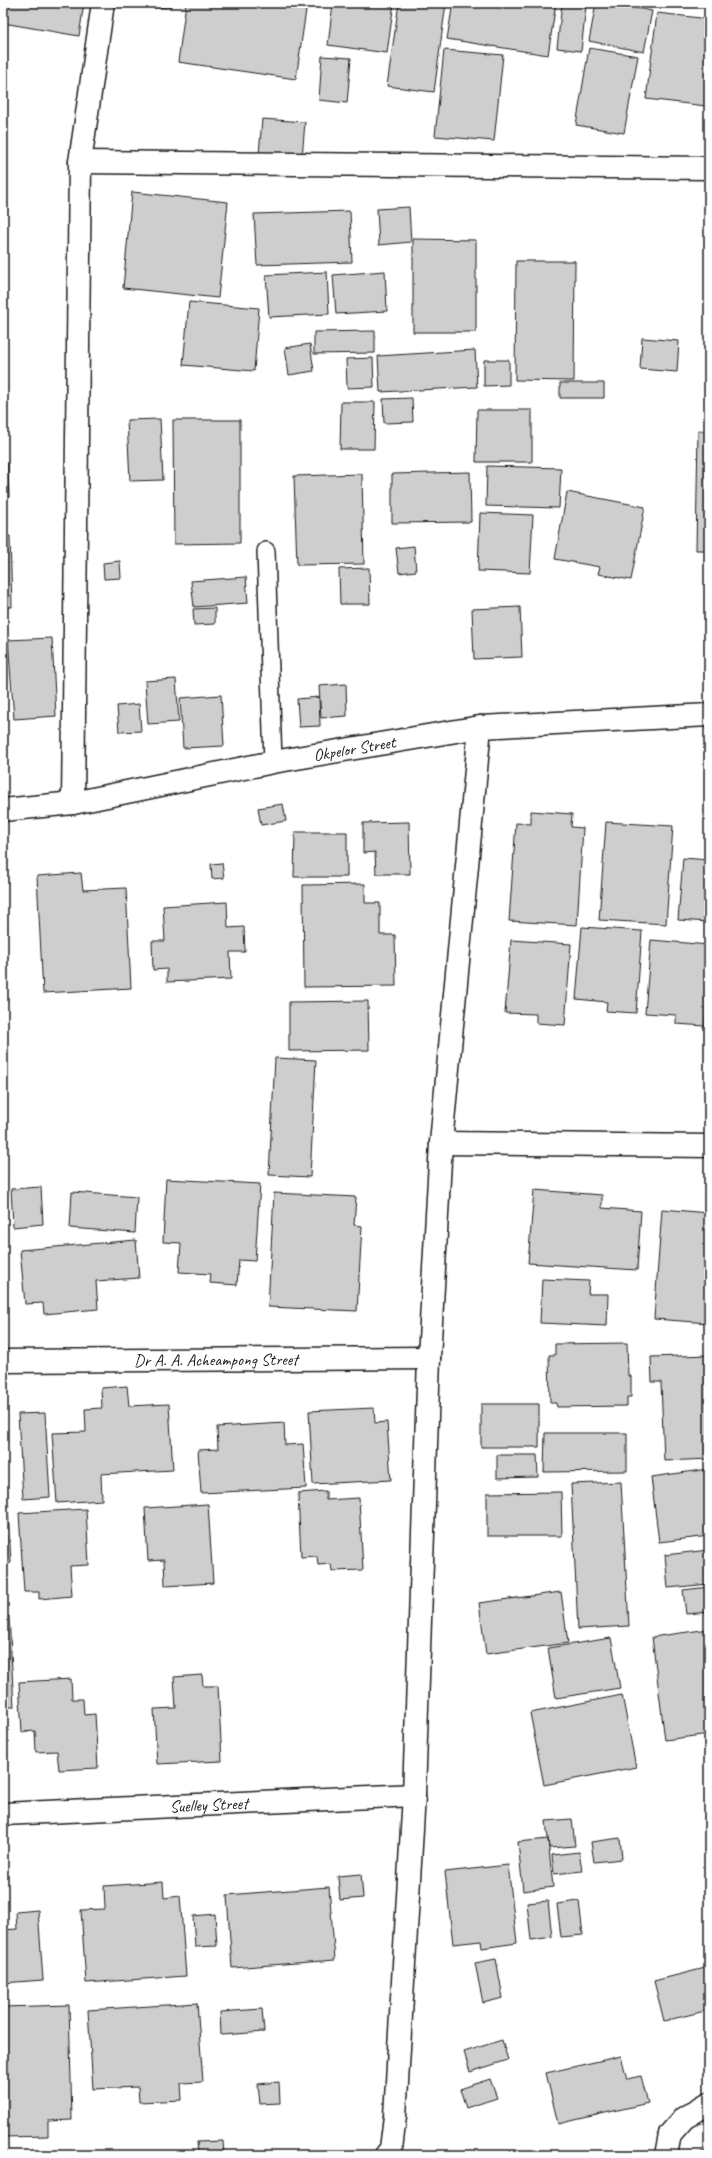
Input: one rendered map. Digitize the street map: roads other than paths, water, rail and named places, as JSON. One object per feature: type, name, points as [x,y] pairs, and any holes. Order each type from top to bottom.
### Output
[{"type":"street","points":[[73,803],[80,162],[103,3]]},
{"type":"street","points":[[80,162],[709,168]]},
{"type":"street","name":"Okpelor Street","points":[[3,810],[73,803],[273,762],[480,727],[709,715]]},
{"type":"street","points":[[386,2155],[391,2149],[395,2116],[414,1795],[429,1358],[441,1143],[480,727]]},
{"type":"street","points":[[441,1143],[709,1146]]},
{"type":"street","name":"Dr A. A. Acheampong Street","points":[[3,1361],[429,1358]]},
{"type":"street","name":"Suelley Street","points":[[3,1814],[414,1795]]},
{"type":"street","points":[[666,2155],[670,2134],[684,2118],[709,2103]]},
{"type":"lane","points":[[266,551],[273,762]]}]
